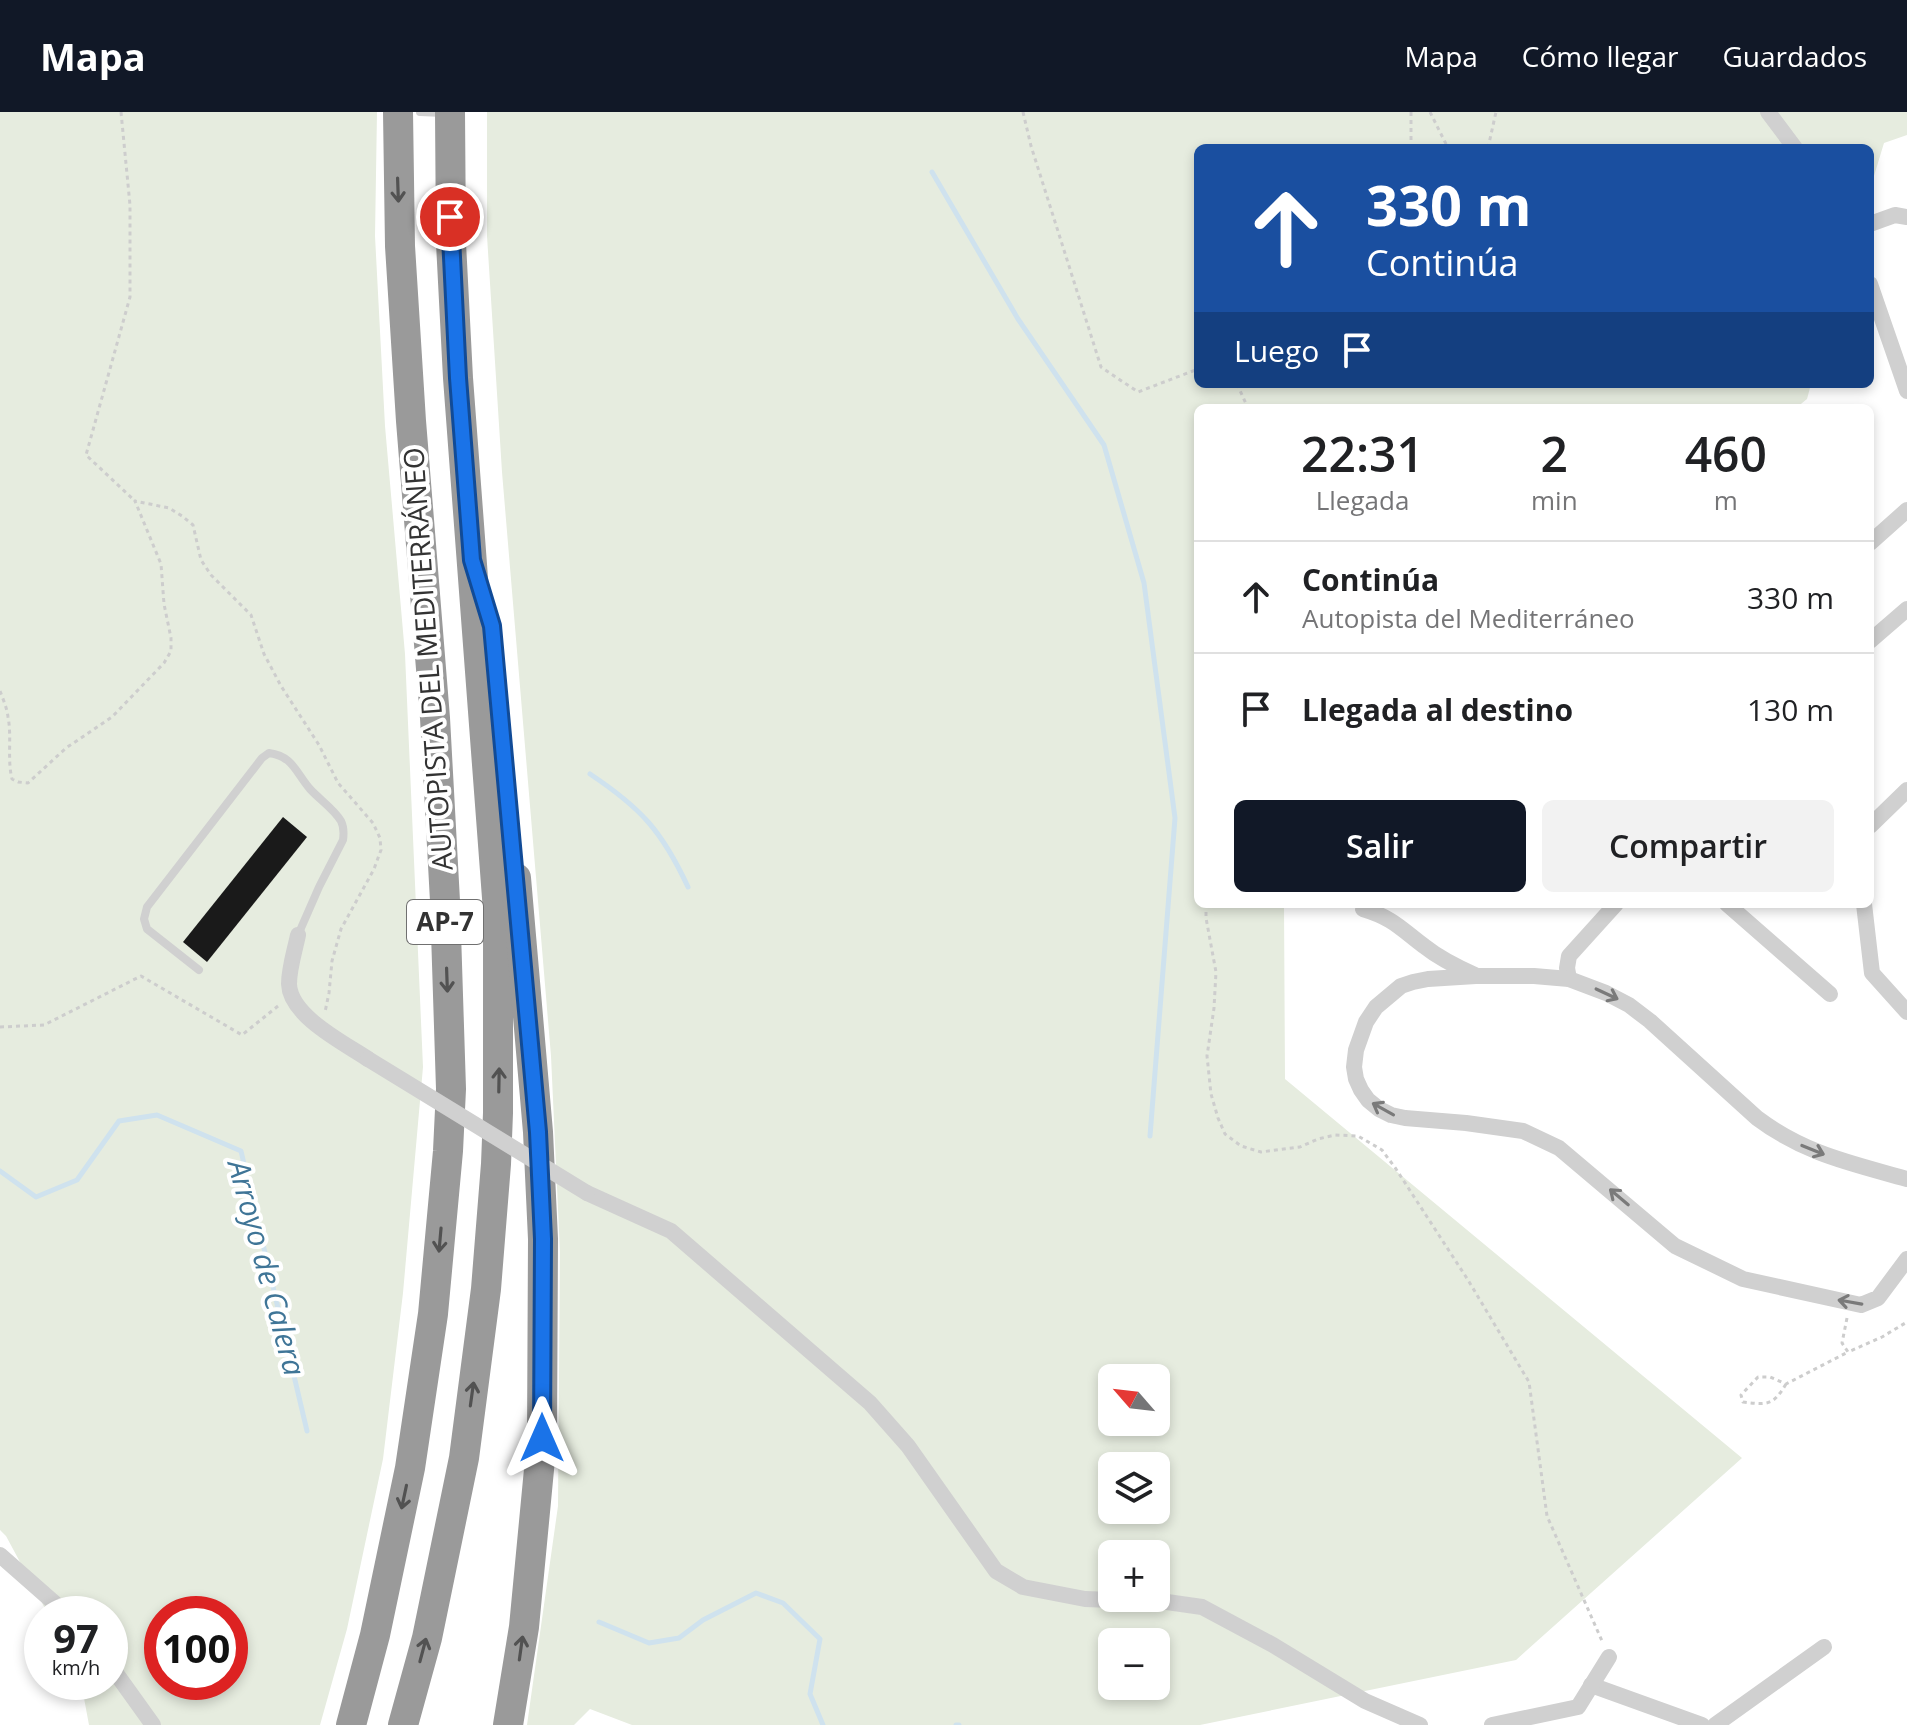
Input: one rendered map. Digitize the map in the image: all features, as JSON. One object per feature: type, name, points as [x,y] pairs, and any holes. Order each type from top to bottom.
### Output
[{"type":"highway","name":"AUTOPISTA DEL MEDITERRÁNEO","points":[[351,1725],[375,1635],[410,1468],[433,1314],[451,1089],[435,718],[400,246],[398,112]]},
{"type":"highway","name":"AUTOPISTA DEL MEDITERRÁNEO","points":[[403,1725],[427,1638],[464,1458],[486,1289],[496,1164],[500,1028],[498,911],[440,113]]},
{"type":"highway","points":[[472,560],[492,626],[536,1117],[543,1239],[542,1438],[524,1627],[508,1725]]},
{"type":"street","points":[[1768,112],[1792,144]]},
{"type":"street","points":[[1874,223],[1895,215],[1907,217]]},
{"type":"street","points":[[1874,296],[1907,391]]},
{"type":"street","points":[[1874,539],[1907,510]]},
{"type":"street","points":[[1874,638],[1907,609]]},
{"type":"street","points":[[1874,822],[1907,790]]},
{"type":"street","points":[[1569,979],[1569,956],[1611,908]]},
{"type":"street","points":[[1732,908],[1830,994]]},
{"type":"street","points":[[1864,908],[1872,973],[1904,1002]]},
{"type":"street","points":[[1363,909],[1393,920],[1448,963],[1476,976]]},
{"type":"street","points":[[298,935],[289,983],[296,1005],[305,1014],[368,1059],[587,1193],[671,1231],[870,1403],[908,1446],[996,1571],[1023,1587],[1085,1599],[1167,1602],[1202,1607],[1273,1645],[1365,1701],[1420,1725]]},
{"type":"street","points":[[1423,945],[1434,960],[1434,968],[1428,979]]},
{"type":"street","points":[[1907,1179],[1813,1151],[1775,1132],[1629,1005],[1569,979],[1476,976],[1428,979],[1401,986],[1376,1007],[1359,1038],[1354,1067],[1356,1079],[1361,1090],[1379,1109],[1405,1118],[1523,1131],[1559,1148],[1675,1246],[1743,1279],[1861,1305],[1878,1298],[1907,1259]]},
{"type":"street","points":[[0,1555],[47,1596]]},
{"type":"street","points":[[1715,1725],[1824,1647]]},
{"type":"street","points":[[1492,1725],[1578,1707],[1609,1657]]},
{"type":"street","points":[[1591,1685],[1702,1725]]},
{"type":"street","points":[[128,1690],[153,1725]]},
{"type":"lane","points":[[199,970],[147,929],[144,919],[147,907],[269,753],[279,754],[297,769],[307,786],[339,818],[344,832],[298,935]]},
{"type":"path","points":[[1023,112],[1101,367],[1138,392],[1194,371]]},
{"type":"path","points":[[1411,112],[1411,144]]},
{"type":"path","points":[[1430,112],[1446,144]]},
{"type":"path","points":[[1489,144],[1496,112]]},
{"type":"path","points":[[0,691],[8,716],[12,779],[28,783],[66,748],[112,717],[164,663],[171,651],[161,564],[135,501],[86,455],[130,297],[130,205],[120,114]]},
{"type":"path","points":[[135,501],[169,508],[193,525],[201,560],[211,575],[251,615],[264,654],[281,686],[319,745],[338,783],[373,823],[380,838],[381,850],[374,869],[341,929],[332,961],[322,1027]]},
{"type":"path","points":[[1206,908],[1216,972],[1207,1056],[1211,1094],[1225,1134],[1241,1146],[1261,1152],[1300,1147],[1335,1135],[1358,1136],[1382,1150],[1396,1169],[1529,1382],[1547,1516],[1609,1657]]},
{"type":"path","points":[[0,1027],[44,1025],[141,976],[242,1035],[291,995]]},
{"type":"path","points":[[1848,1352],[1842,1343],[1850,1303]]},
{"type":"path","points":[[1786,1384],[1770,1377],[1758,1377],[1741,1395],[1743,1402],[1770,1402],[1778,1397],[1786,1384],[1907,1322]]},
{"type":"shaded area","points":[[0,112],[377,112],[375,236],[385,426],[405,654],[423,1067],[403,1293],[383,1459],[347,1629],[320,1725],[89,1725],[84,1700],[128,1700],[128,1596],[38,1596],[0,1530]]},
{"type":"shaded area","points":[[487,112],[1907,112],[1907,135],[1884,143],[1874,176],[1874,144],[1194,144],[1194,388],[1810,388],[1807,399],[1801,404],[1194,404],[1194,908],[1284,908],[1285,1079],[1742,1458],[1516,1660],[1200,1725],[632,1725],[590,1709],[574,1725],[527,1725],[558,1506],[560,1252],[551,1056],[502,472],[487,236]]},
{"type":"building","points":[[283,817],[307,837],[207,962],[183,942]]},
{"type":"waterway","points":[[932,172],[1018,319],[1104,445],[1144,583],[1175,818],[1150,1136]]},
{"type":"waterway","points":[[590,774],[623,798],[648,822],[669,850],[688,887]]},
{"type":"waterway","name":"Arroyo de Calera","points":[[0,1171],[36,1197],[77,1180],[119,1121],[157,1115],[241,1151],[307,1431]]},
{"type":"waterway","name":"Arroyo de Calera","points":[[599,1622],[649,1643],[679,1638],[703,1620],[756,1593],[783,1603],[820,1639],[810,1694],[823,1725]]},
{"type":"route","points":[[450,217],[472,560],[492,626],[538,1132],[543,1239],[542,1438]]}]
